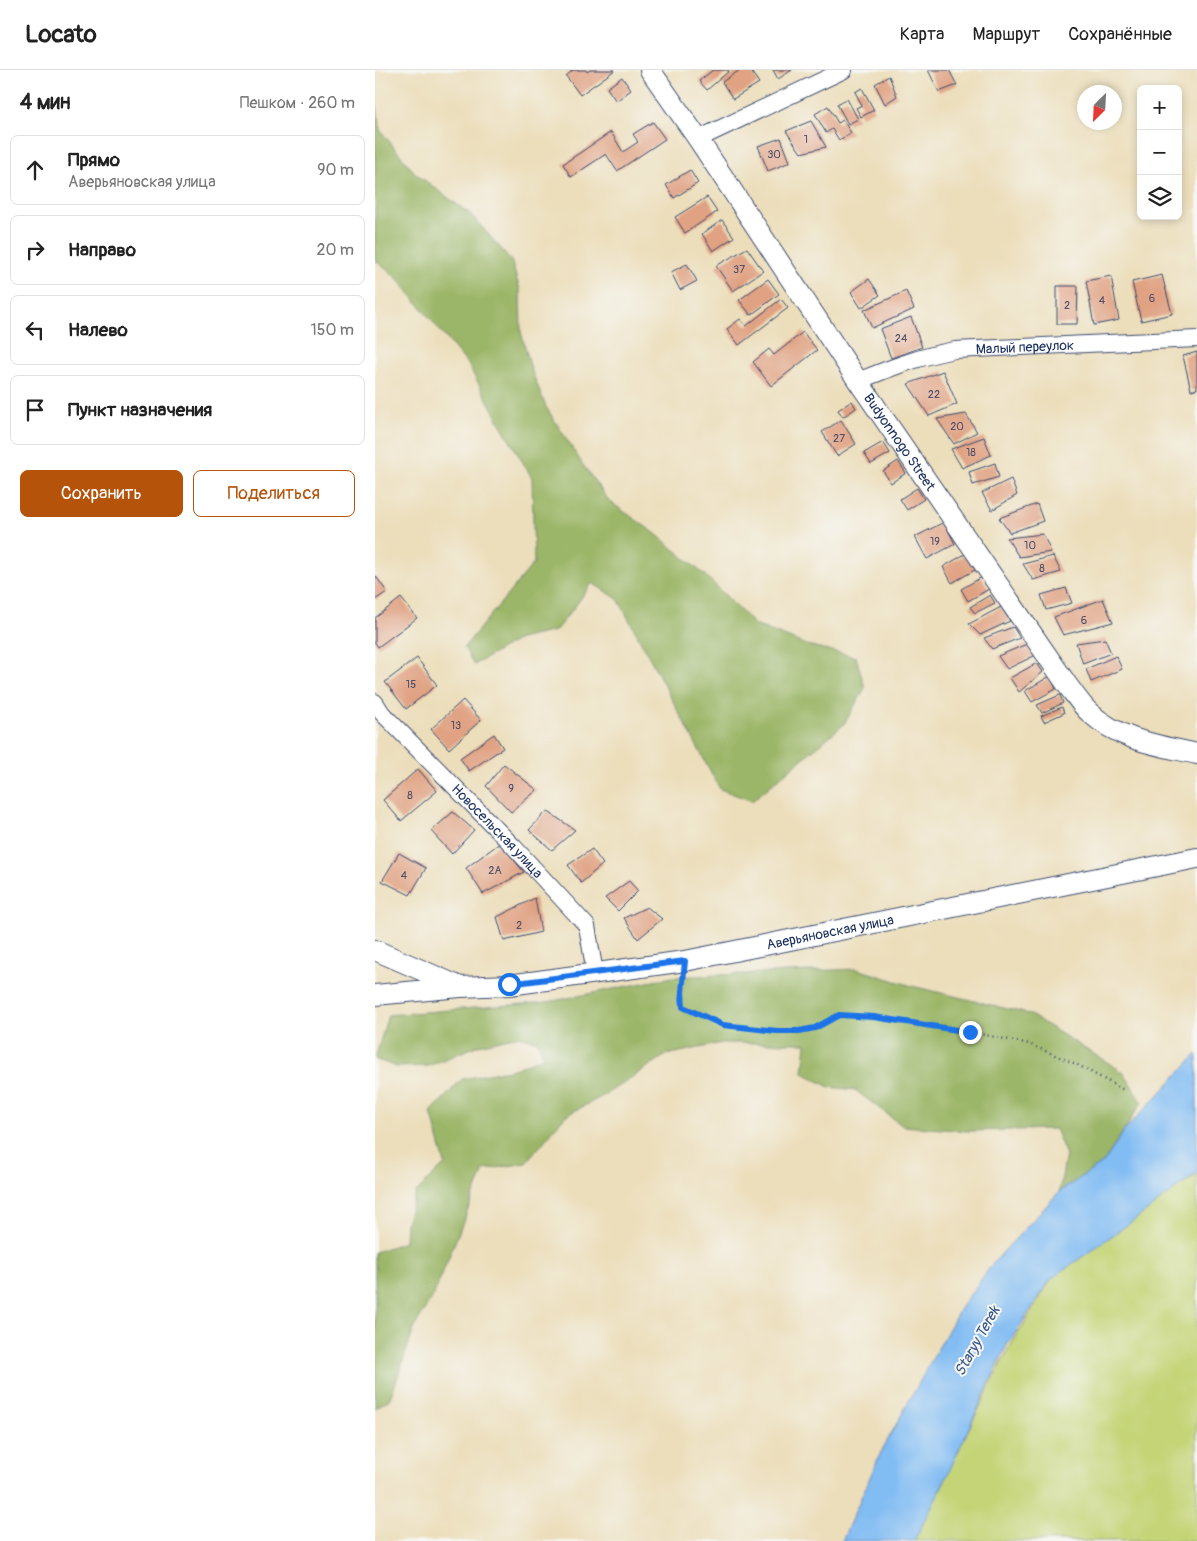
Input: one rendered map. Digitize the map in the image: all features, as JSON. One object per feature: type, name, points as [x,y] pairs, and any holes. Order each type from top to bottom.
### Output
[{"type":"street","name":"Budyonnogo Street","points":[[650,70],[698,139],[858,381],[1068,686],[1089,712],[1116,732],[1144,743],[1197,754]]},
{"type":"street","points":[[698,139],[844,70]]},
{"type":"street","name":"Малый переулок","points":[[858,381],[929,354],[955,350],[1197,339]]},
{"type":"street","name":"Новосельская улица","points":[[375,702],[382,713],[514,847],[587,926],[595,973]]},
{"type":"street","name":"Аверьяновская улица","points":[[375,995],[509,984],[685,961],[1197,858]]},
{"type":"street","points":[[375,950],[460,987]]},
{"type":"path","points":[[685,961],[682,992],[683,1007],[723,1025],[777,1031],[799,1031],[815,1028],[839,1015],[874,1017],[970,1032],[1029,1044],[1076,1064],[1124,1090]]},
{"type":"green space","points":[[375,93],[380,130],[415,173],[471,215],[511,260],[520,290],[521,332],[531,369],[546,407],[583,465],[609,501],[656,534],[707,577],[755,625],[807,645],[856,657],[865,688],[844,724],[752,801],[720,789],[618,599],[592,583],[555,631],[519,639],[474,665],[464,647],[534,563],[532,478],[469,366],[397,278],[375,260]]},
{"type":"green space","points":[[857,969],[912,986],[1029,1014],[1123,1072],[1142,1102],[1104,1162],[1059,1192],[1066,1155],[1055,1129],[968,1131],[903,1126],[855,1090],[829,1087],[803,1073],[806,1043],[722,1043],[666,1055],[603,1096],[565,1116],[526,1163],[484,1170],[434,1294],[415,1326],[390,1399],[375,1408],[375,1252],[405,1242],[406,1223],[416,1192],[445,1164],[431,1112],[462,1079],[514,1069],[543,1057],[538,1041],[518,1036],[479,1045],[428,1066],[397,1067],[375,1059],[388,1015],[548,1002],[673,977]]},
{"type":"green space","points":[[1197,1174],[1197,1541],[913,1541],[1008,1350],[1055,1273]]},
{"type":"water","name":"Staryy Terek","points":[[1197,1054],[1197,1173],[1051,1279],[1006,1347],[947,1476],[914,1541],[842,1541],[881,1452],[961,1307],[994,1262],[1059,1192],[1104,1162],[1124,1131]]},
{"type":"building","points":[[573,70],[586,70],[587,72],[590,70],[615,70],[580,95],[566,76]]},
{"type":"building","points":[[713,70],[729,71],[707,90],[699,81]]},
{"type":"building","points":[[740,70],[750,70],[759,83],[733,99],[722,82]]},
{"type":"building","points":[[773,70],[792,70],[778,79]]},
{"type":"building","points":[[928,70],[949,70],[957,85],[939,92]]},
{"type":"building","points":[[889,76],[897,96],[885,104],[875,84]]},
{"type":"building","points":[[622,77],[631,90],[616,101],[607,88]]},
{"type":"building","points":[[862,88],[874,110],[861,117],[856,108],[862,105],[855,92]]},
{"type":"building","points":[[847,99],[858,119],[848,124],[837,104]]},
{"type":"building","points":[[828,106],[838,123],[843,120],[851,133],[839,140],[832,129],[826,133],[815,114]]},
{"type":"building","points":[[811,121],[826,147],[801,153],[786,131]]},
{"type":"building","points":[[653,122],[665,139],[617,171],[606,154],[571,177],[563,164],[611,132],[623,152],[638,142],[633,134]]},
{"type":"building","points":[[781,138],[790,162],[768,171],[758,146]]},
{"type":"building","points":[[690,170],[698,183],[674,198],[666,185]]},
{"type":"building","points":[[707,197],[717,212],[685,233],[675,217]]},
{"type":"building","points":[[722,220],[734,237],[713,251],[702,234]]},
{"type":"building","points":[[747,248],[763,271],[733,291],[716,266]]},
{"type":"building","points":[[687,264],[697,281],[680,290],[671,272]]},
{"type":"building","points":[[1162,275],[1172,314],[1141,321],[1132,282]]},
{"type":"building","points":[[1111,276],[1119,320],[1094,325],[1086,281]]},
{"type":"building","points":[[768,279],[779,294],[751,315],[739,300]]},
{"type":"building","points":[[869,279],[880,295],[861,308],[851,292]]},
{"type":"building","points":[[1057,286],[1078,286],[1077,324],[1057,324]]},
{"type":"building","points":[[906,291],[914,309],[872,328],[864,310]]},
{"type":"building","points":[[781,299],[788,308],[739,345],[727,329],[740,319],[746,326]]},
{"type":"building","points":[[911,317],[922,347],[891,358],[880,329]]},
{"type":"building","points":[[803,332],[817,350],[771,386],[753,362],[769,349],[774,355]]},
{"type":"building","points":[[1197,352],[1197,389],[1191,390],[1183,356]]},
{"type":"building","points":[[943,371],[957,404],[929,416],[908,384]]},
{"type":"building","points":[[852,401],[856,408],[843,417],[838,410]]},
{"type":"building","points":[[966,414],[977,432],[954,444],[937,419]]},
{"type":"building","points":[[841,420],[856,444],[837,456],[822,432]]},
{"type":"building","points":[[984,437],[991,455],[962,468],[951,449]]},
{"type":"building","points":[[883,442],[890,453],[871,464],[864,453]]},
{"type":"building","points":[[898,461],[906,473],[891,483],[883,471]]},
{"type":"building","points":[[995,463],[999,477],[973,485],[969,472]]},
{"type":"building","points":[[1011,479],[1017,495],[992,510],[982,493]]},
{"type":"building","points":[[917,488],[924,499],[907,510],[900,499]]},
{"type":"building","points":[[1037,504],[1043,521],[1010,533],[999,518]]},
{"type":"building","points":[[944,522],[955,544],[927,559],[915,537]]},
{"type":"building","points":[[1043,534],[1051,552],[1019,557],[1007,538]]},
{"type":"building","points":[[970,551],[980,567],[952,583],[943,567]]},
{"type":"building","points":[[1053,556],[1061,572],[1033,580],[1023,564]]},
{"type":"building","points":[[375,575],[387,592],[375,600]]},
{"type":"building","points":[[982,577],[989,589],[968,601],[961,589]]},
{"type":"building","points":[[1066,588],[1072,603],[1046,610],[1041,595]]},
{"type":"building","points":[[990,595],[995,603],[975,613],[970,607]]},
{"type":"building","points":[[401,598],[417,618],[378,647],[375,643],[375,618]]},
{"type":"building","points":[[1103,599],[1113,622],[1063,635],[1054,617]]},
{"type":"building","points":[[1001,607],[1010,621],[980,635],[969,624]]},
{"type":"building","points":[[1013,627],[1020,638],[992,649],[984,638]]},
{"type":"building","points":[[1105,639],[1111,653],[1083,664],[1076,643]]},
{"type":"building","points":[[1027,644],[1036,655],[1007,669],[998,656]]},
{"type":"building","points":[[1116,656],[1122,669],[1091,682],[1086,669]]},
{"type":"building","points":[[417,658],[437,685],[406,709],[385,682]]},
{"type":"building","points":[[1037,663],[1043,672],[1019,692],[1010,678]]},
{"type":"building","points":[[1050,676],[1056,689],[1032,702],[1025,691]]},
{"type":"building","points":[[1060,695],[1063,703],[1042,713],[1037,705]]},
{"type":"building","points":[[463,700],[481,720],[449,749],[431,729]]},
{"type":"building","points":[[1062,707],[1064,713],[1044,722],[1041,716]]},
{"type":"building","points":[[494,734],[503,748],[469,771],[460,758]]},
{"type":"building","points":[[504,764],[537,790],[511,812],[486,786]]},
{"type":"building","points":[[418,769],[437,791],[401,821],[383,800]]},
{"type":"building","points":[[547,811],[575,830],[552,850],[529,830]]},
{"type":"building","points":[[453,812],[474,830],[452,854],[431,831]]},
{"type":"building","points":[[500,843],[524,872],[483,894],[466,868]]},
{"type":"building","points":[[592,849],[603,864],[581,883],[568,865]]},
{"type":"building","points":[[399,853],[426,868],[410,895],[382,881]]},
{"type":"building","points":[[629,881],[638,891],[618,911],[605,898]]},
{"type":"building","points":[[535,898],[541,932],[504,941],[497,917]]},
{"type":"building","points":[[647,907],[662,919],[638,939],[624,918]]},
{"type":"route","points":[[509,984],[685,961],[682,992],[683,1007],[723,1025],[777,1031],[799,1031],[815,1028],[839,1015],[874,1017],[970,1032]]}]
